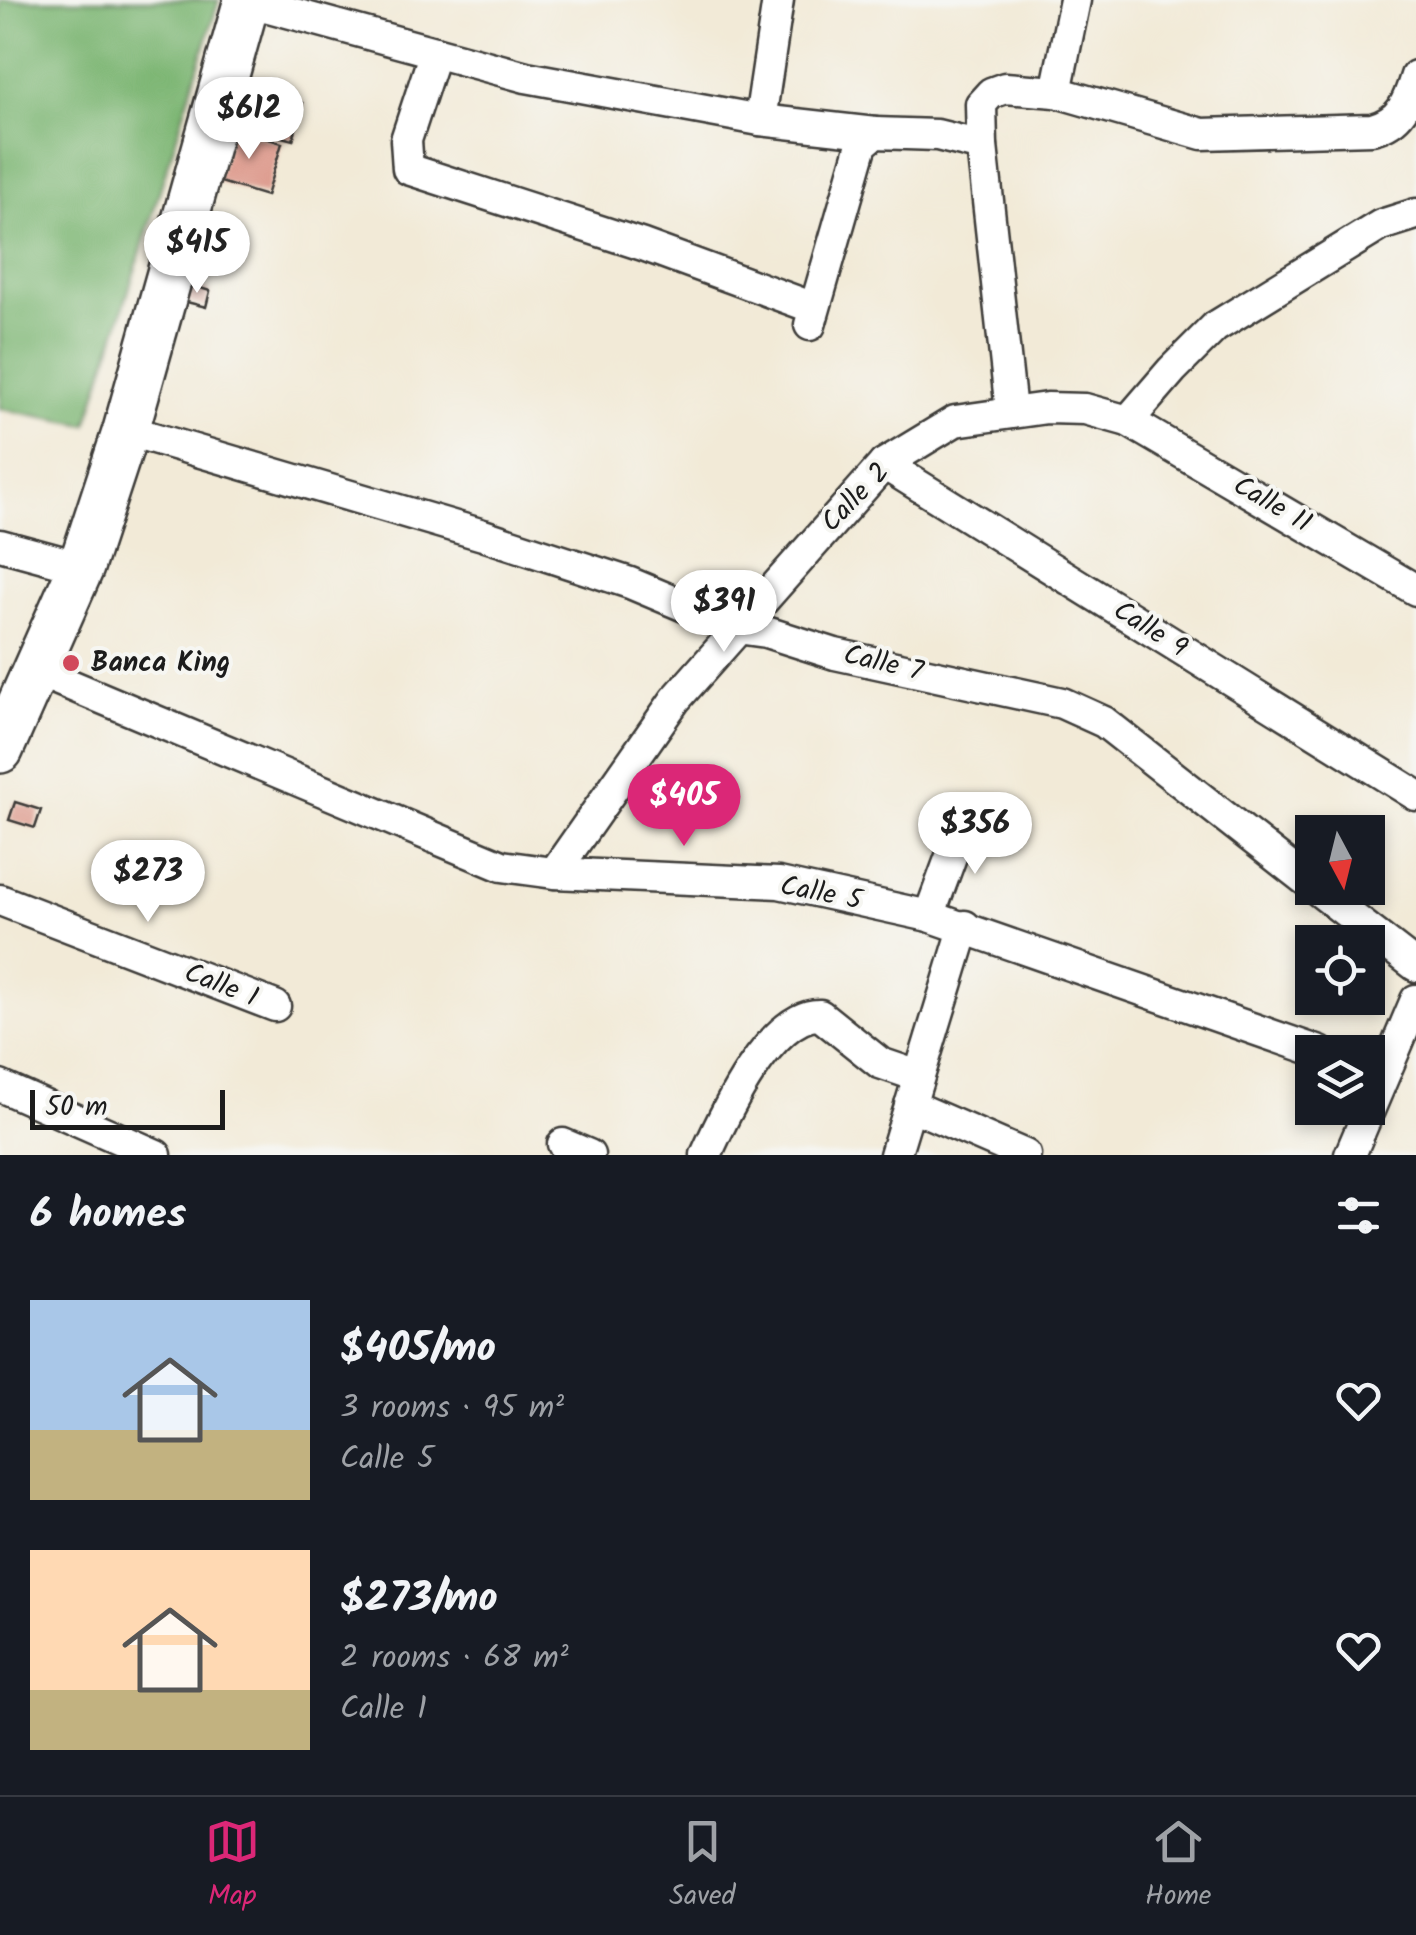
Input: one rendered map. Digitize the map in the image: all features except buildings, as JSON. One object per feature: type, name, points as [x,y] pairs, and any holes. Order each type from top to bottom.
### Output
[{"type":"main road","points":[[0,750],[81,567],[126,430],[247,0]]},
{"type":"street","points":[[247,0],[526,77],[760,120],[874,133],[937,135],[982,146]]},
{"type":"street","points":[[760,120],[778,0]]},
{"type":"street","points":[[1056,92],[1074,0]]},
{"type":"street","points":[[435,52],[406,140],[408,169],[643,246],[812,316],[862,144],[874,133]]},
{"type":"street","points":[[1011,412],[982,146],[980,104],[991,93],[1005,88],[1056,92],[1202,134],[1372,129],[1396,120],[1405,108],[1416,76]]},
{"type":"street","points":[[1128,421],[1215,327],[1381,225],[1416,214]]},
{"type":"street","name":"Calle 2","points":[[554,873],[675,700],[884,464],[955,421],[1011,412],[1084,409],[1128,421]]},
{"type":"street","name":"Calle 11","points":[[1128,421],[1416,590]]},
{"type":"street","name":"Calle 7","points":[[126,430],[483,535],[630,583],[737,628],[766,632],[835,654],[1062,703],[1104,722],[1295,871]]},
{"type":"street","name":"Calle 9","points":[[884,464],[1416,795]]},
{"type":"street","points":[[0,545],[81,567]]},
{"type":"street","name":"Calle 5","points":[[38,671],[502,866],[554,873],[780,884],[928,916],[1295,1043]]},
{"type":"street","points":[[928,916],[966,816]]},
{"type":"street","name":"Calle 1","points":[[0,900],[274,1006]]},
{"type":"street","name":"Calle 7","points":[[1338,905],[1416,966]]},
{"type":"street","points":[[895,1155],[964,926]]},
{"type":"street","points":[[1385,1054],[1416,1000]]},
{"type":"street","points":[[706,1155],[744,1080],[794,1020],[820,1015],[914,1091],[1025,1155]]},
{"type":"street","points":[[0,1086],[156,1155]]},
{"type":"street","points":[[1350,1155],[1359,1125]]},
{"type":"green space","points":[[0,0],[219,0],[87,425],[0,409]]},
{"type":"place","name":"Banca King","points":[[71,663]]}]
